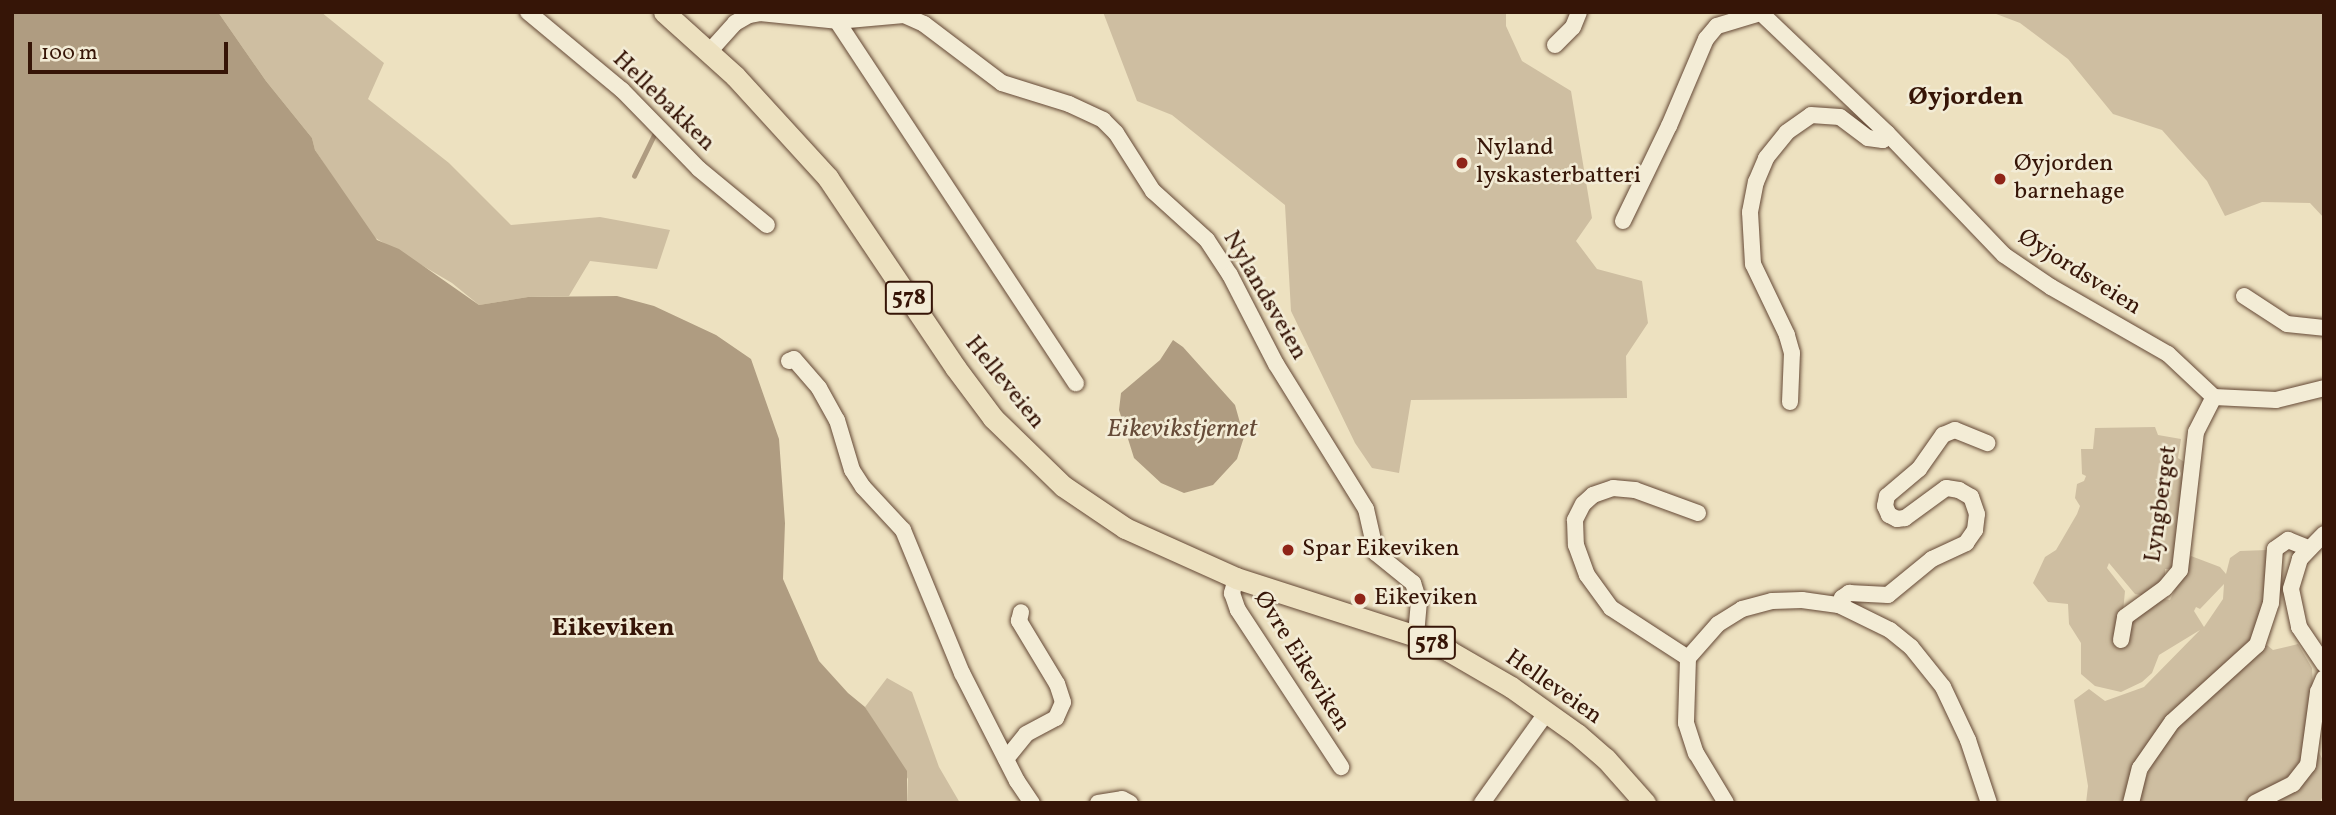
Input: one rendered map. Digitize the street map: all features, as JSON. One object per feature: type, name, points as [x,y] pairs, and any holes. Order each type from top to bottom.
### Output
[{"type":"main road","name":"Helleveien","points":[[664,12],[735,76],[828,178],[955,367],[993,418],[1037,463],[1125,528],[1236,578],[1416,636],[1476,666],[1547,712],[1606,760],[1645,803]]},
{"type":"street","name":"Hellebakken","points":[[528,12],[622,90],[699,169],[767,225]]},
{"type":"street","points":[[1555,44],[1573,27],[1579,12]]},
{"type":"street","points":[[1623,221],[1669,126],[1706,39],[1717,26],[1760,12]]},
{"type":"street","name":"Øyjordsveien","points":[[1760,12],[1887,133],[2004,255],[2051,287],[2168,354],[2214,397]]},
{"type":"street","name":"Nylandsveien","points":[[709,52],[736,23],[748,15],[760,13],[836,21],[893,15],[915,19],[1002,83],[1069,104],[1111,127],[1153,191],[1192,225],[1218,256],[1276,364],[1366,509],[1376,553],[1408,578],[1417,592],[1419,611],[1416,636]]},
{"type":"street","points":[[836,21],[1076,383]]},
{"type":"street","points":[[1790,401],[1792,353],[1787,335],[1753,264],[1749,212],[1756,182],[1766,158],[1787,132],[1811,115],[1840,117],[1868,138],[1883,141],[1887,133]]},
{"type":"street","points":[[2244,296],[2287,324],[2324,328]]},
{"type":"street","points":[[789,361],[794,359],[800,365],[829,403],[855,474],[903,530],[962,673],[1032,803]]},
{"type":"street","points":[[815,368],[845,415],[859,466],[855,474]]},
{"type":"street","points":[[2214,397],[2276,400],[2324,388]]},
{"type":"street","name":"Lyngberget","points":[[2121,640],[2125,617],[2165,588],[2180,570],[2196,432],[2214,397]]},
{"type":"street","points":[[1839,605],[1842,598],[1849,593],[1888,595],[1932,559],[1966,543],[1975,530],[1976,514],[1971,497],[1959,490],[1946,488],[1905,518],[1897,519],[1889,515],[1885,506],[1887,496],[1919,470],[1943,435],[1955,430],[1987,443]]},
{"type":"street","points":[[1688,658],[1611,608],[1587,575],[1576,545],[1575,520],[1583,504],[1592,495],[1613,488],[1635,490],[1698,513]]},
{"type":"street","points":[[2324,534],[2308,548],[2292,578],[2292,601],[2303,634],[2324,664]]},
{"type":"street","points":[[2131,803],[2140,768],[2172,722],[2257,645],[2271,603],[2275,549],[2288,540],[2308,548]]},
{"type":"street","name":"Øvre Eikeviken","points":[[1236,578],[1232,593],[1238,610],[1340,767]]},
{"type":"street","points":[[1726,803],[1696,753],[1686,723],[1688,658],[1718,624],[1742,609],[1772,601],[1802,600],[1839,605],[1890,630],[1926,665],[1943,687],[1963,729],[1989,803]]},
{"type":"street","points":[[1006,759],[1026,734],[1056,718],[1063,702],[1057,684],[1020,621],[1021,611]]},
{"type":"street","points":[[2255,803],[2293,784],[2308,765],[2318,692],[2324,678]]},
{"type":"street","points":[[1482,803],[1547,712]]},
{"type":"street","points":[[1098,803],[1122,799],[1129,803]]},
{"type":"shaded area","points":[[218,12],[321,12],[384,63],[368,99],[449,163],[511,225],[600,217],[670,230],[657,269],[590,261],[569,296],[528,297],[479,305],[452,283],[372,236],[315,150],[312,138],[266,81]]},
{"type":"shaded area","points":[[1103,12],[1506,12],[1506,26],[1522,61],[1571,91],[1592,218],[1576,241],[1597,269],[1642,281],[1648,323],[1626,356],[1627,398],[1411,400],[1399,473],[1372,468],[1355,443],[1291,311],[1285,205],[1172,115],[1137,101]]},
{"type":"shaded area","points":[[1991,12],[2324,12],[2324,218],[2310,203],[2262,202],[2225,216],[2207,181],[2162,130],[2113,114],[2068,59],[2020,23]]},
{"type":"shaded area","points":[[2155,427],[2158,435],[2181,439],[2178,458],[2186,463],[2176,569],[2165,569],[2165,583],[2147,596],[2135,594],[2109,563],[2107,568],[2125,591],[2120,644],[2130,623],[2163,599],[2170,600],[2191,556],[2220,567],[2226,574],[2230,558],[2240,551],[2267,550],[2264,615],[2247,645],[2202,687],[2125,803],[2086,803],[2088,786],[2074,700],[2089,689],[2105,701],[2144,687],[2200,630],[2159,655],[2152,673],[2142,682],[2121,692],[2095,686],[2081,674],[2081,643],[2069,624],[2068,604],[2048,602],[2033,583],[2045,557],[2056,550],[2077,514],[2080,506],[2075,498],[2077,484],[2084,481],[2086,476],[2082,474],[2081,449],[2093,449],[2095,428]],"holes":[[[2224,584],[2223,599],[2204,627],[2194,611],[2196,607],[2200,609]]]},
{"type":"shaded area","points":[[2298,644],[2312,668],[2313,686],[2304,755],[2290,775],[2247,803],[2135,803],[2158,750],[2189,712],[2267,645],[2273,650]]},
{"type":"shaded area","points":[[887,678],[912,692],[939,767],[960,803],[907,803],[908,779],[865,707]]},
{"type":"shaded area","points":[[2316,747],[2324,762],[2324,793],[2320,803],[2272,803]]},
{"type":"water","points":[[12,12],[218,12],[266,81],[312,138],[315,150],[377,240],[399,249],[479,305],[528,297],[617,296],[654,306],[716,335],[751,359],[779,439],[785,523],[783,579],[819,661],[848,693],[865,707],[907,771],[907,803],[12,803]]},
{"type":"water","name":"Eikevikstjernet","points":[[1173,340],[1183,347],[1235,405],[1244,437],[1237,459],[1213,485],[1184,493],[1161,483],[1134,458],[1119,410],[1121,393],[1160,360]]},
{"type":"waterway","points":[[634,176],[655,133]]},
{"type":"place","name":"Nyland lyskasterbatteri","points":[[1462,163]]},
{"type":"place","name":"Øyjorden barnehage","points":[[2000,179]]},
{"type":"place","name":"Spar Eikeviken","points":[[1288,550]]},
{"type":"place","name":"Eikeviken","points":[[1360,599]]},
{"type":"district","name":"Øyjorden","points":[[1966,98]]},
{"type":"district","name":"Eikeviken","points":[[613,629]]}]
